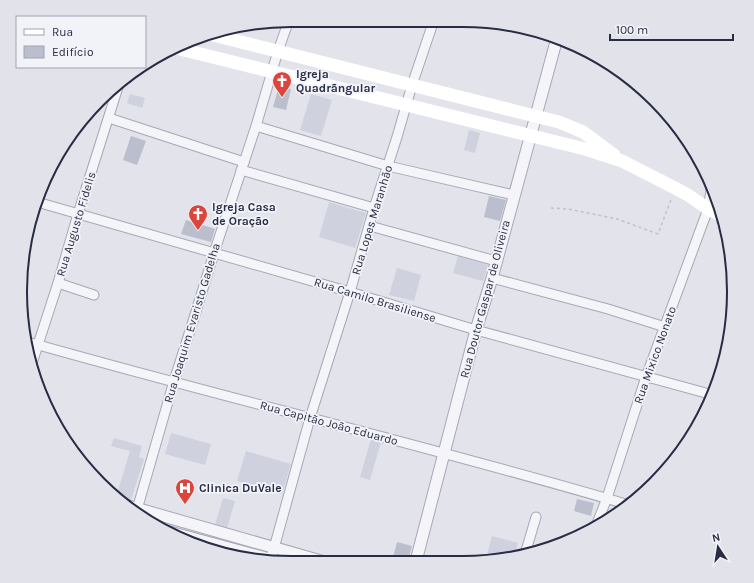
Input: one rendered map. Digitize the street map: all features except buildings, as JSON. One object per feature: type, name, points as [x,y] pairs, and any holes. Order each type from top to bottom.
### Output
[{"type":"main road","points":[[220,37],[535,116],[569,126],[583,132],[622,161]]},
{"type":"main road","points":[[184,50],[585,149],[622,161],[688,195],[715,212]]},
{"type":"street","name":"Rua Joaquim Evaristo Gadelha","points":[[137,506],[174,381],[286,27]]},
{"type":"street","name":"Rua Lopes Maranhão","points":[[274,555],[274,548],[310,418],[350,292],[406,105],[432,27]]},
{"type":"street","name":"Rua Doutor Gaspar de Oliveira","points":[[417,556],[476,330],[492,278],[555,44]]},
{"type":"street","name":"Rua Augusto Fidelis","points":[[33,344],[58,283],[116,94]]},
{"type":"street","points":[[109,118],[242,166],[374,208]]},
{"type":"street","points":[[256,126],[388,166],[514,195]]},
{"type":"street","name":"Rua Mixico Nonato","points":[[599,518],[646,378],[708,209],[710,198]]},
{"type":"street","name":"Rua Camilo Brasiliense","points":[[42,203],[350,292],[476,330],[646,378],[707,393]]},
{"type":"street","points":[[370,226],[496,260]]},
{"type":"street","points":[[492,278],[608,309],[665,327]]},
{"type":"street","points":[[58,283],[94,295]]},
{"type":"street","name":"Rua Capitão João Eduardo","points":[[33,344],[444,453],[622,503]]},
{"type":"street","points":[[148,513],[303,556]]},
{"type":"street","points":[[527,548],[536,517]]},
{"type":"street","points":[[204,541],[241,551]]},
{"type":"path","points":[[550,208],[568,209],[617,219],[658,234],[675,188]]},
{"type":"shaded area","points":[[130,94],[145,98],[142,108],[127,103]]},
{"type":"shaded area","points":[[311,94],[332,100],[321,136],[300,130]]},
{"type":"shaded area","points":[[469,130],[480,133],[475,153],[464,150]]},
{"type":"shaded area","points":[[329,202],[366,213],[355,248],[319,237]]},
{"type":"shaded area","points":[[458,256],[488,265],[483,281],[453,273]]},
{"type":"shaded area","points":[[397,268],[421,275],[414,301],[389,295]]},
{"type":"shaded area","points":[[171,433],[211,444],[205,465],[165,454]]},
{"type":"shaded area","points":[[114,438],[142,446],[139,457],[144,459],[131,501],[118,491],[130,451],[111,446]]},
{"type":"shaded area","points":[[371,439],[381,442],[370,480],[360,477]]},
{"type":"shaded area","points":[[246,451],[291,464],[282,494],[237,481]]},
{"type":"shaded area","points":[[223,498],[235,501],[227,528],[215,525]]},
{"type":"shaded area","points":[[492,536],[518,543],[516,551],[487,555]]},
{"type":"place","name":"Igreja Quadrãngular","points":[[282,98]]},
{"type":"place","name":"Igreja Casa de Oração","points":[[198,231]]},
{"type":"place","name":"Clinica DuVale","points":[[185,505]]}]
